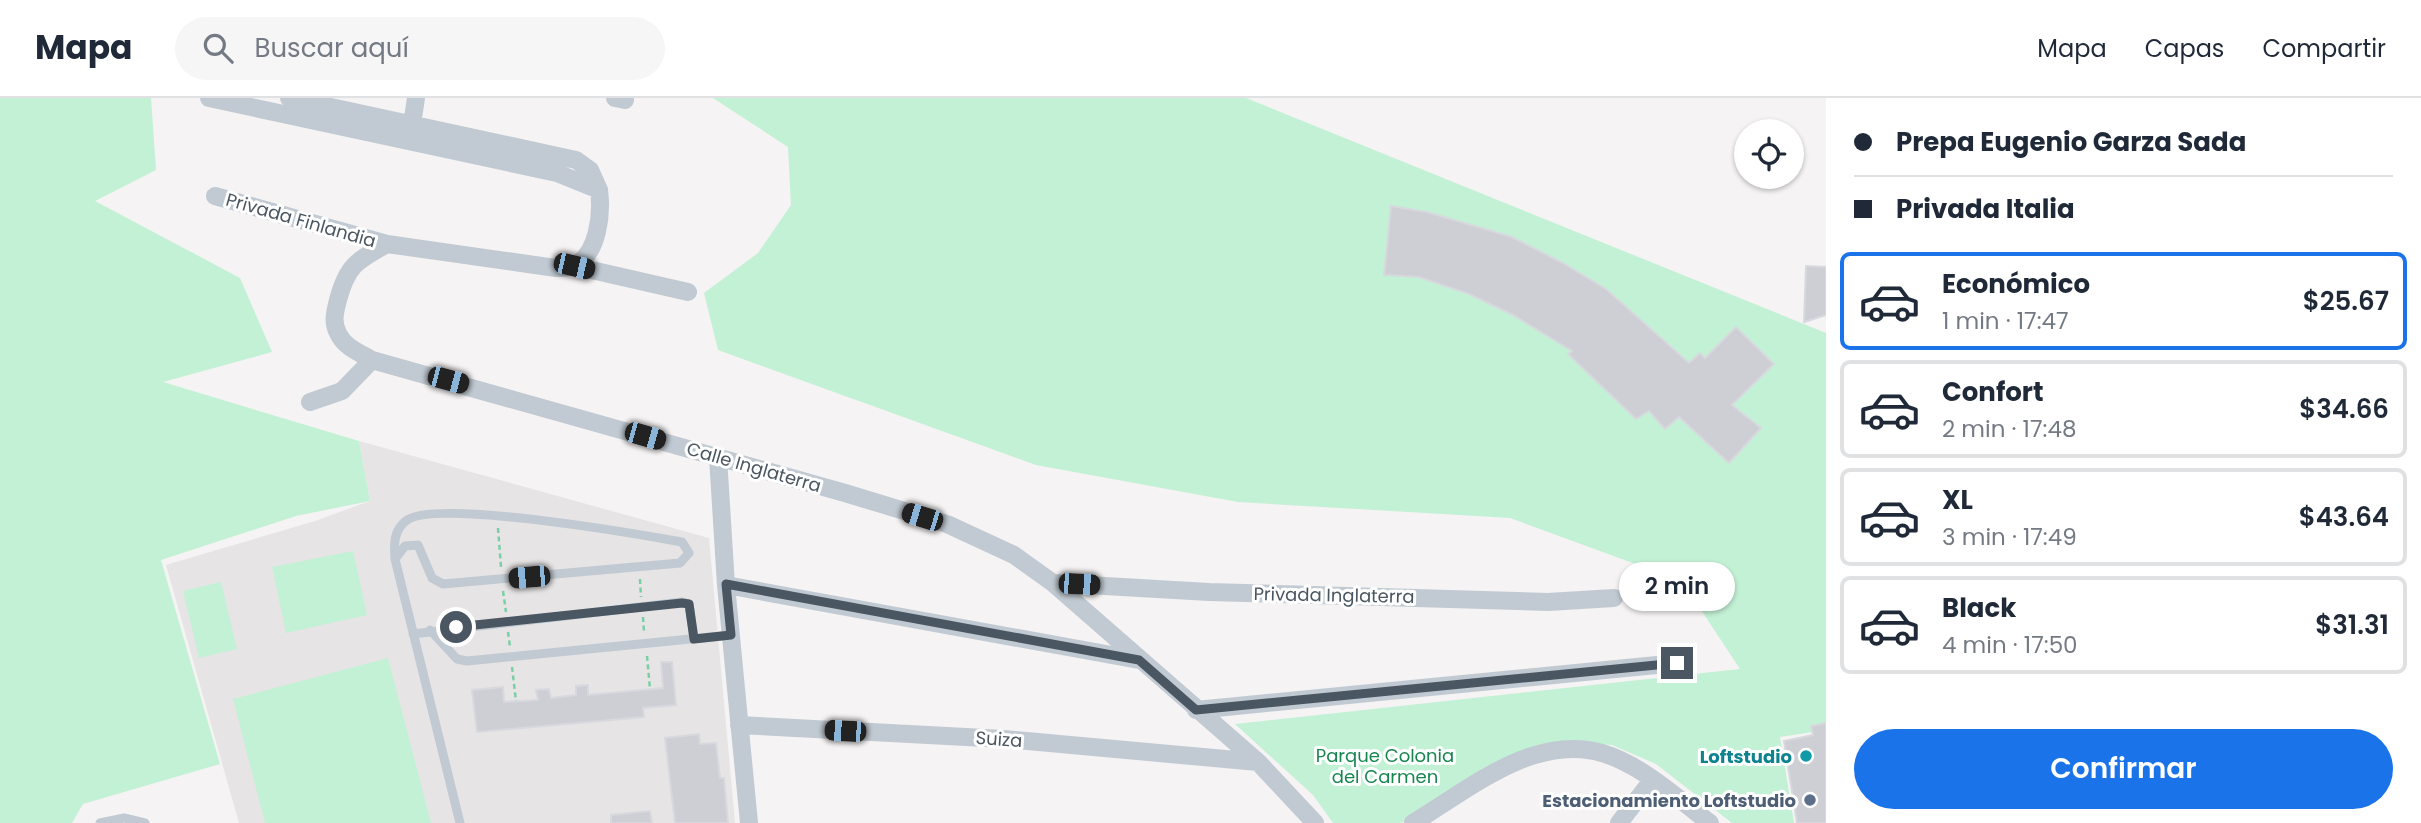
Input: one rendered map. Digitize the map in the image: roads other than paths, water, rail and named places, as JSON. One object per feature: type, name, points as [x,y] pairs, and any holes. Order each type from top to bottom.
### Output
[{"type":"street","points":[[209,98],[556,173],[599,190]]},
{"type":"street","points":[[289,98],[576,160],[590,170],[599,190],[602,210],[590,250],[574,266]]},
{"type":"street","points":[[412,125],[416,98]]},
{"type":"street","name":"Privada Finlandia","points":[[215,196],[387,244]]},
{"type":"street","points":[[387,244],[556,268],[574,266],[688,292]]},
{"type":"street","name":"Calle Inglaterra","points":[[387,244],[364,257],[345,275],[334,317],[338,333],[347,345],[372,360],[947,524],[1014,555],[1053,583],[1196,710],[1258,761],[1315,823]]},
{"type":"street","points":[[310,402],[342,391],[372,360]]},
{"type":"street","points":[[718,457],[726,584],[749,823]]},
{"type":"street","name":"Privada Inglaterra","points":[[1053,583],[1209,592],[1534,601],[1614,598]]},
{"type":"street","points":[[726,584],[1139,660]]},
{"type":"street","points":[[1196,710],[1677,663]]},
{"type":"street","name":"Suiza","points":[[740,725],[1004,739],[1258,761]]},
{"type":"street","points":[[1413,823],[1502,770],[1541,752],[1562,748],[1604,753],[1653,779],[1710,823]]},
{"type":"street","points":[[1619,823],[1653,779]]},
{"type":"lane","points":[[395,559],[405,545],[418,545],[432,578],[443,584],[680,563],[689,553],[682,542],[578,524],[429,514],[405,521],[398,529],[394,540],[395,559],[460,823]]},
{"type":"lane","points":[[413,634],[682,603],[689,604],[692,609],[694,639]]},
{"type":"lane","points":[[430,630],[457,659],[467,661],[731,635]]},
{"type":"lane","points":[[100,823],[124,818],[145,823]]},
{"type":"place","name":"Loftstudio","points":[[1806,756]]},
{"type":"place","name":"Estacionamiento Loftstudio","points":[[1810,800]]},
{"type":"park label","name":"Parque Colonia del Carmen","points":[[1385,765]]}]
